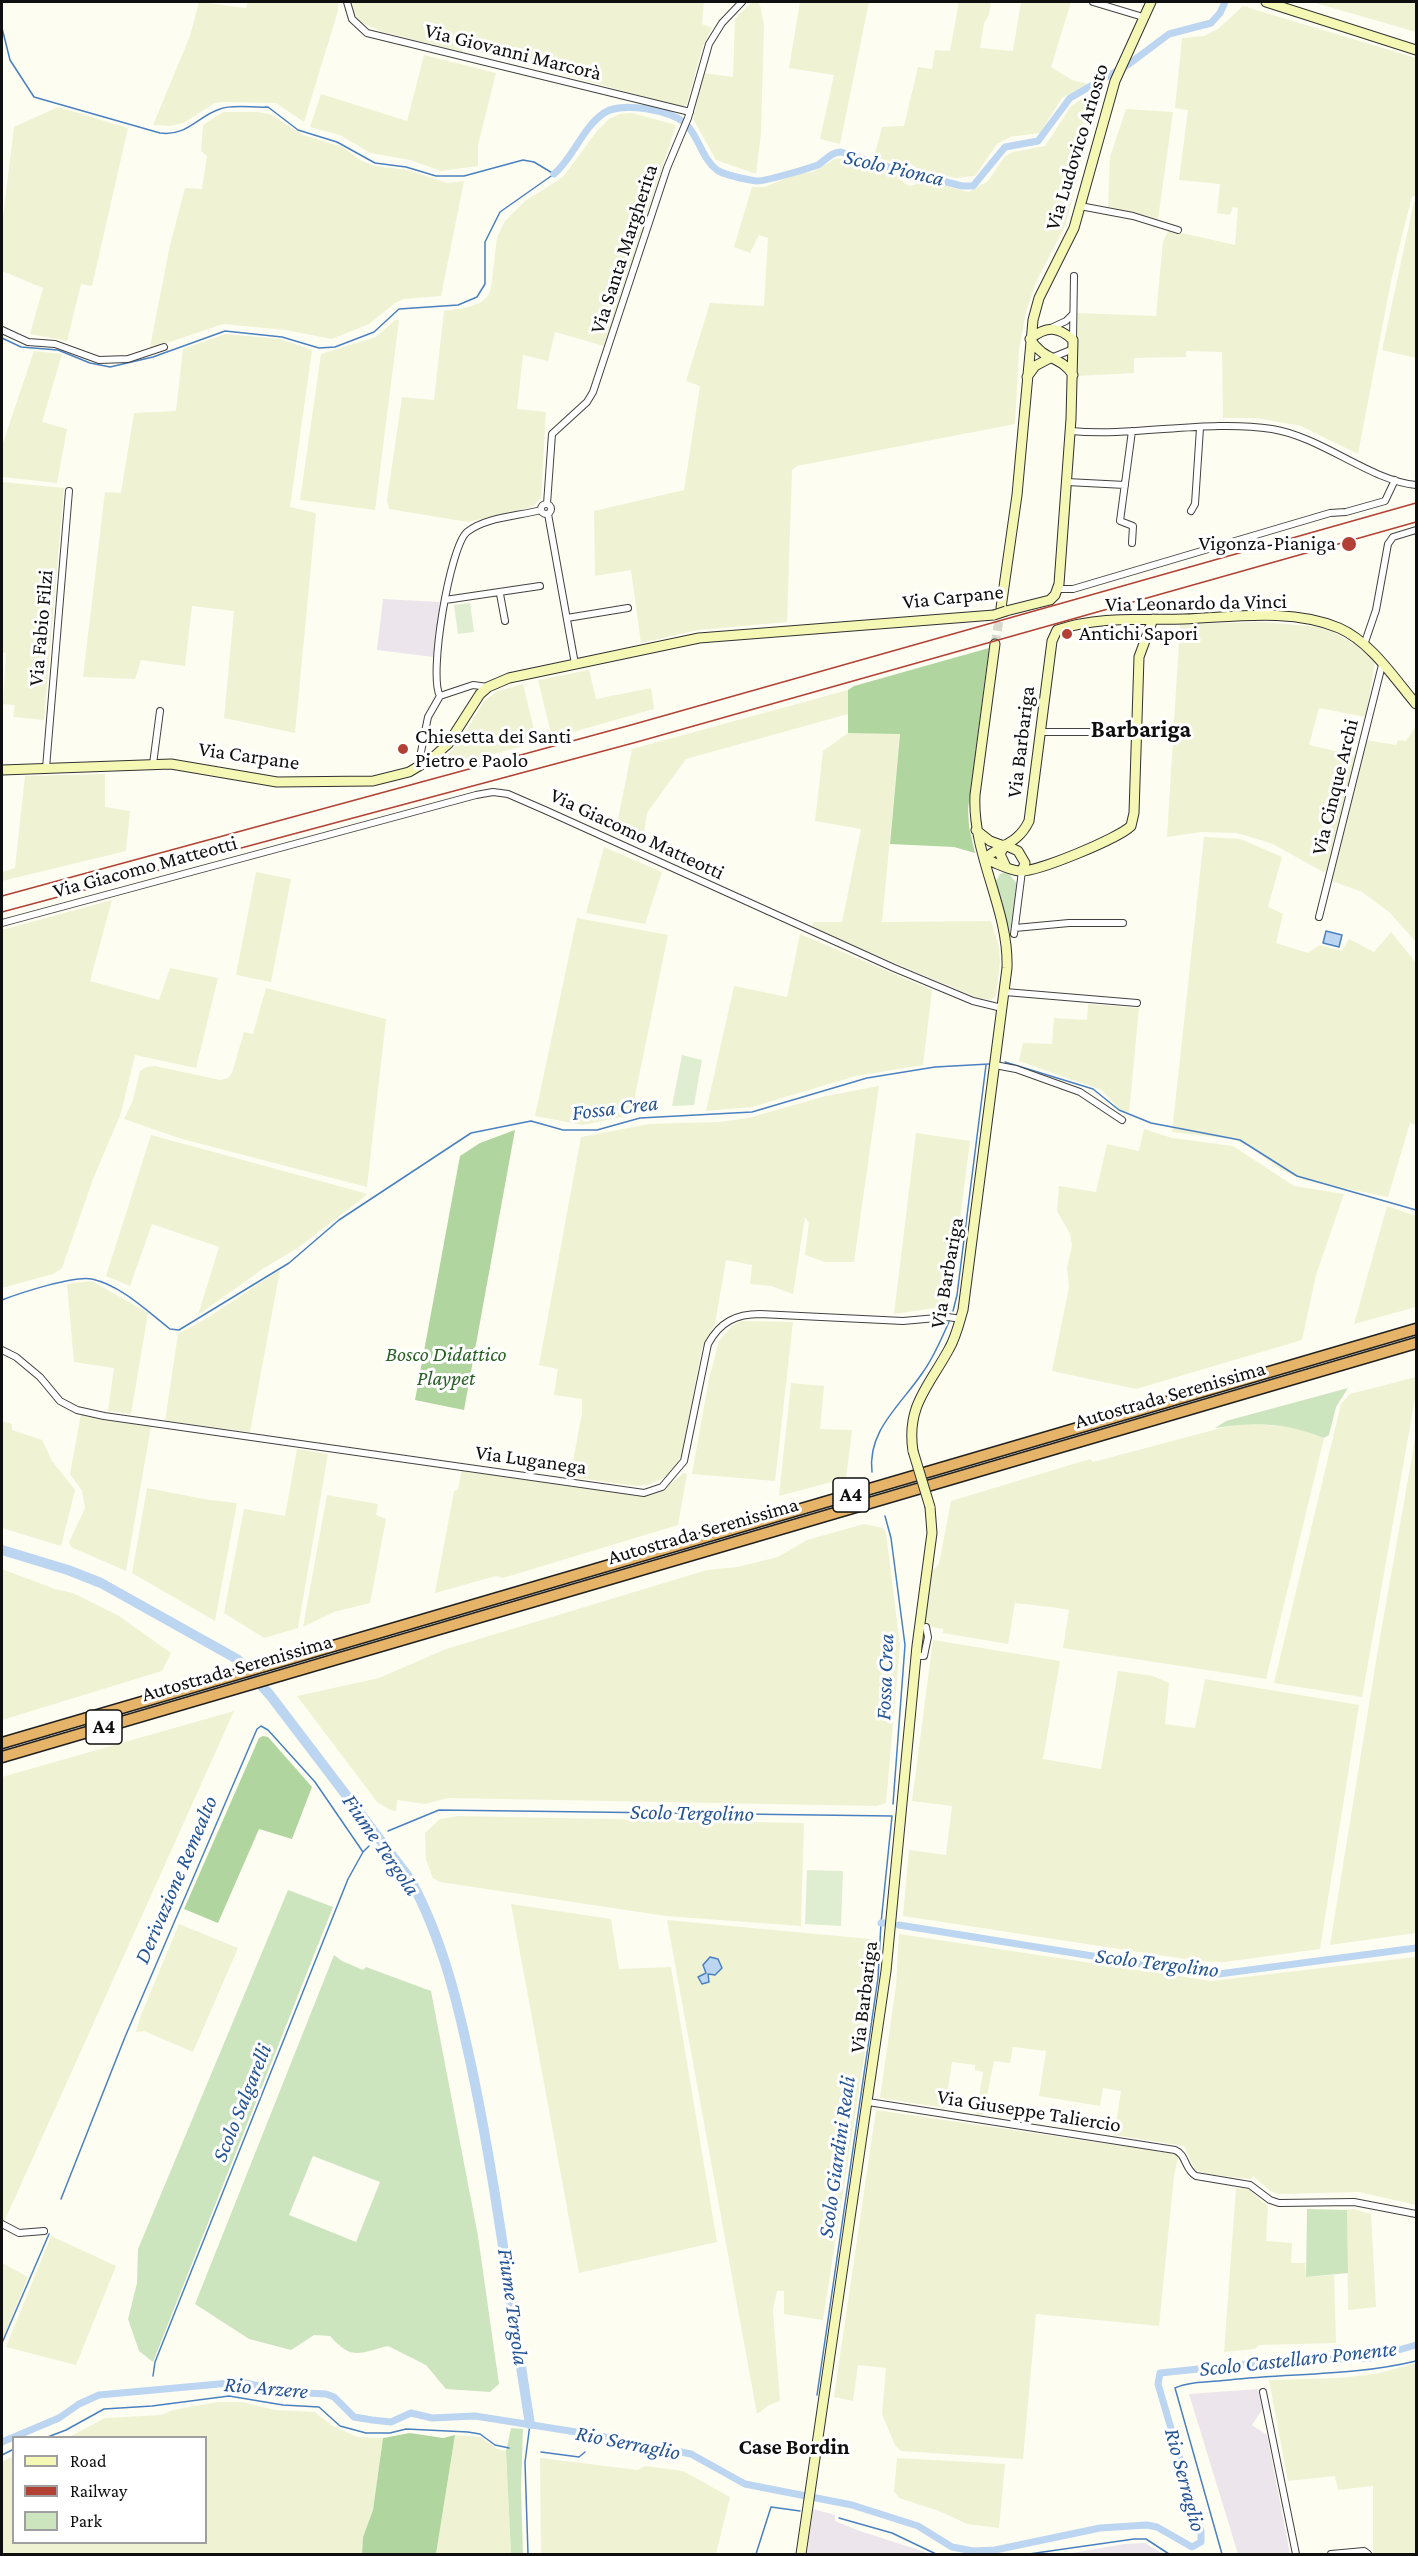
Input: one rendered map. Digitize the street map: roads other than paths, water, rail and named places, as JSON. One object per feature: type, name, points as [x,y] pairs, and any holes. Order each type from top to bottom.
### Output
[{"type":"highway","name":"Autostrada Serenissima","points":[[2,1743],[1416,1329]]},
{"type":"highway","name":"Autostrada Serenissima","points":[[2,1757],[1416,1343]]},
{"type":"main road","name":"Via Ludovico Ariosto","points":[[1001,611],[1017,495],[1030,339],[1035,313],[1074,228],[1115,81],[1151,2]]},
{"type":"main road","points":[[1266,2],[1416,50]]},
{"type":"main road","points":[[1360,31],[1416,44]]},
{"type":"main road","points":[[1035,313],[1040,326],[1060,329],[1073,344],[1071,431],[1058,589]]},
{"type":"main road","points":[[1049,328],[1030,339],[1039,353],[1068,368],[1073,375]]},
{"type":"main road","points":[[1027,377],[1035,366],[1050,358]]},
{"type":"main road","name":"Via Carpane","points":[[2,770],[153,764],[193,766],[277,782],[351,783],[392,777],[420,766],[448,744],[471,705],[488,687],[509,678],[722,635],[1001,611],[1050,600],[1058,589]]},
{"type":"main road","name":"Via Leonardo da Vinci","points":[[1053,633],[1066,627],[1095,622],[1153,619],[1258,616],[1307,620],[1340,628],[1364,645],[1416,704]]},
{"type":"main road","points":[[984,859],[1022,871],[1041,868],[1107,840],[1131,826],[1134,813],[1139,657],[1153,619]]},
{"type":"main road","name":"Via Barbariga","points":[[984,859],[1003,845],[1020,837],[1029,821],[1053,633]]},
{"type":"main road","name":"Via Barbariga","points":[[801,2554],[886,1971],[916,1656],[932,1533],[930,1507],[913,1451],[911,1428],[915,1407],[949,1350],[961,1318],[1005,992],[1008,951],[976,830],[975,795],[995,644]]},
{"type":"main road","points":[[976,830],[990,841],[1021,854],[1025,863],[1022,871]]},
{"type":"main road","points":[[1003,845],[1000,854],[1006,867]]},
{"type":"main road","points":[[991,885],[996,874],[1006,867]]},
{"type":"street","name":"Via Giovanni Marcorà","points":[[347,2],[352,19],[367,33],[689,115]]},
{"type":"street","name":"Via Santa Margherita","points":[[575,664],[549,514],[551,509],[547,504],[552,434],[587,402],[593,392],[668,168],[689,115],[709,44],[723,23],[742,2]]},
{"type":"street","points":[[1093,2],[1143,17]]},
{"type":"street","points":[[1080,206],[1133,216],[1178,230]]},
{"type":"street","points":[[1050,358],[1073,344],[1074,276]]},
{"type":"street","points":[[1049,328],[1066,321],[1073,314]]},
{"type":"street","points":[[2,330],[28,342],[56,345],[99,360],[121,360],[164,347]]},
{"type":"street","points":[[1071,431],[1256,427],[1282,431],[1309,439],[1395,480],[1416,485]]},
{"type":"street","points":[[1191,511],[1195,504],[1200,428]]},
{"type":"street","points":[[1132,430],[1120,521],[1132,526],[1132,543]]},
{"type":"street","name":"Via Carpane","points":[[1058,589],[1073,589],[1330,513],[1346,512],[1385,501],[1395,480]]},
{"type":"street","points":[[1067,482],[1125,485]]},
{"type":"street","name":"Via Fabio Filzi","points":[[46,768],[69,491]]},
{"type":"street","points":[[541,510],[542,506],[547,504]]},
{"type":"street","points":[[421,752],[428,717],[440,696],[435,681],[445,600],[464,534],[484,523],[541,510],[549,514]]},
{"type":"street","points":[[1364,645],[1376,610],[1388,544],[1393,537],[1416,530]]},
{"type":"street","points":[[445,600],[500,594],[540,586]]},
{"type":"street","points":[[500,594],[505,621]]},
{"type":"street","points":[[567,618],[628,608]]},
{"type":"street","name":"Via Cinque Archi","points":[[1319,917],[1382,665]]},
{"type":"street","name":"Via Carpane","points":[[440,696],[473,685],[488,687]]},
{"type":"street","points":[[153,764],[160,711]]},
{"type":"street","points":[[1040,732],[1127,732]]},
{"type":"street","name":"Via Giacomo Matteotti","points":[[2,923],[476,795],[499,793],[547,811],[894,968],[973,1001],[1002,1008]]},
{"type":"street","points":[[1022,871],[1014,931],[1069,923],[1123,923]]},
{"type":"street","points":[[1005,992],[1137,1003]]},
{"type":"street","points":[[995,1065],[1080,1092],[1122,1120]]},
{"type":"street","name":"Via Luganega","points":[[2,1350],[16,1357],[40,1377],[60,1401],[77,1410],[105,1416],[644,1492],[662,1486],[676,1474],[684,1461],[708,1344],[718,1328],[728,1321],[738,1316],[760,1314],[903,1321],[961,1318]]},
{"type":"street","name":"Via Barbariga","points":[[916,1656],[924,1656],[928,1637],[926,1627]]},
{"type":"street","name":"Via Giuseppe Taliercio","points":[[868,2103],[1174,2150],[1183,2155],[1189,2171],[1196,2176],[1250,2185],[1270,2200],[1279,2203],[1354,2202],[1416,2214]]},
{"type":"street","points":[[2,2224],[19,2233],[44,2232]]},
{"type":"street","points":[[1263,2392],[1296,2554]]},
{"type":"street","points":[[1331,2554],[1364,2551],[1368,2554]]},
{"type":"water","points":[[1326,931],[1342,935],[1339,947],[1323,943]]},
{"type":"water","points":[[710,1957],[718,1959],[722,1968],[715,1975],[708,1974],[709,1982],[702,1984],[698,1977],[706,1973],[703,1965]]},
{"type":"waterway","name":"Scolo Pionca","points":[[554,174],[596,119],[612,109],[634,108],[658,111],[679,119],[690,129],[712,165],[717,170],[736,177],[756,181],[768,179],[818,165],[831,155],[841,152],[895,169],[962,186],[973,186],[1005,147],[1038,141],[1070,98],[1129,64],[1169,34],[1211,23],[1220,13],[1225,2]]},
{"type":"waterway","points":[[2,28],[10,60],[34,97],[160,133],[185,129],[212,112],[225,108],[268,107],[298,130],[337,142],[375,163],[406,167],[436,176],[464,176],[523,160],[534,162],[554,174],[500,212],[485,242],[485,284],[477,297],[458,305],[399,309],[374,332],[335,347],[319,348],[282,337],[225,331],[153,357],[110,367],[90,363],[58,350],[21,347],[2,338]]},
{"type":"waterway","points":[[1005,1062],[1093,1089],[1119,1110],[1151,1123],[1240,1140],[1297,1176],[1416,1210]]},
{"type":"waterway","name":"Fossa Crea","points":[[2,1300],[61,1282],[92,1279],[114,1287],[170,1329],[179,1330],[289,1263],[339,1220],[471,1133],[531,1121],[563,1130],[597,1130],[640,1118],[752,1112],[867,1078],[935,1067],[989,1064]]},
{"type":"waterway","name":"Fossa Crea","points":[[953,1311],[957,1295],[986,1065]]},
{"type":"waterway","name":"Fossa Crea","points":[[872,1472],[872,1457],[880,1430],[927,1366],[949,1322]]},
{"type":"waterway","name":"Fossa Crea","points":[[885,1516],[891,1538],[905,1645],[893,1804]]},
{"type":"waterway","name":"Fiume Tergola","points":[[2,1550],[68,1570],[101,1583],[237,1659],[270,1695],[410,1879],[441,1950],[468,2049],[482,2118],[530,2424]]},
{"type":"waterway","name":"Derivazione Remealto","points":[[61,2199],[125,2037],[257,1729],[261,1726],[268,1730],[315,1782],[363,1852]]},
{"type":"waterway","name":"Scolo Tergolino","points":[[388,1831],[439,1810],[892,1816],[878,1978],[817,2395]]},
{"type":"waterway","name":"Scolo Salgarelli","points":[[153,2376],[155,2362],[348,1879],[363,1852],[369,1846]]},
{"type":"waterway","name":"Scolo Tergolino","points":[[899,1925],[1211,1975],[1416,1948]]},
{"type":"waterway","name":"Derivazione Remealto","points":[[2,2343],[49,2234]]},
{"type":"waterway","name":"Rio Serraglio","points":[[16,2436],[59,2418],[79,2404],[99,2395],[241,2382],[285,2392],[326,2394],[334,2397],[354,2417],[372,2420],[391,2422],[411,2413],[432,2418],[475,2416],[589,2434],[691,2454],[745,2484],[852,2505],[918,2526],[952,2547],[973,2551],[995,2550],[1100,2528],[1147,2525],[1157,2527],[1192,2547],[1201,2542],[1201,2531],[1158,2384],[1160,2373],[1276,2361],[1371,2358],[1416,2345]]},
{"type":"waterway","name":"Scolo Castellaro Ponente","points":[[1222,2554],[1175,2388],[1202,2382],[1346,2372],[1416,2361]]},
{"type":"waterway","name":"Rio Arzere","points":[[50,2436],[104,2409],[152,2406],[229,2396],[283,2405],[319,2407],[340,2426],[366,2433],[390,2433],[406,2429],[468,2432],[480,2434],[495,2445],[509,2448]]},
{"type":"waterway","points":[[528,2554],[525,2462],[530,2424]]},
{"type":"waterway","points":[[587,2444],[589,2434]]},
{"type":"waterway","name":"Rio Serraglio","points":[[2,2442],[12,2438]]},
{"type":"waterway","points":[[2,2455],[12,2450]]},
{"type":"waterway","points":[[541,2452],[579,2457],[585,2452]]},
{"type":"waterway","name":"Scolo Giardini Reali","points":[[756,2554],[771,2507],[800,2511]]},
{"type":"waterway","name":"Scolo Castellaro Ponente","points":[[839,2518],[892,2533],[936,2554]]},
{"type":"waterway","name":"Scolo Castellaro Ponente","points":[[1029,2554],[1134,2539],[1146,2539],[1169,2554]]},
{"type":"tunnel","points":[[995,644],[1001,608]]},
{"type":"railway","points":[[2,896],[631,725],[1416,503]]},
{"type":"railway","points":[[2,912],[637,742],[1416,522]]},
{"type":"place","name":"Vigonza-Pianiga","points":[[1349,544]]},
{"type":"place","name":"Antichi Sapori","points":[[1067,634]]},
{"type":"place","name":"Chiesetta dei Santi Pietro e Paolo","points":[[403,749]]},
{"type":"district","name":"Barbariga","points":[[1141,730]]},
{"type":"district","name":"Case Bordin","points":[[794,2447]]},
{"type":"park label","name":"Bosco Didattico Playpet","points":[[446,1367]]}]
